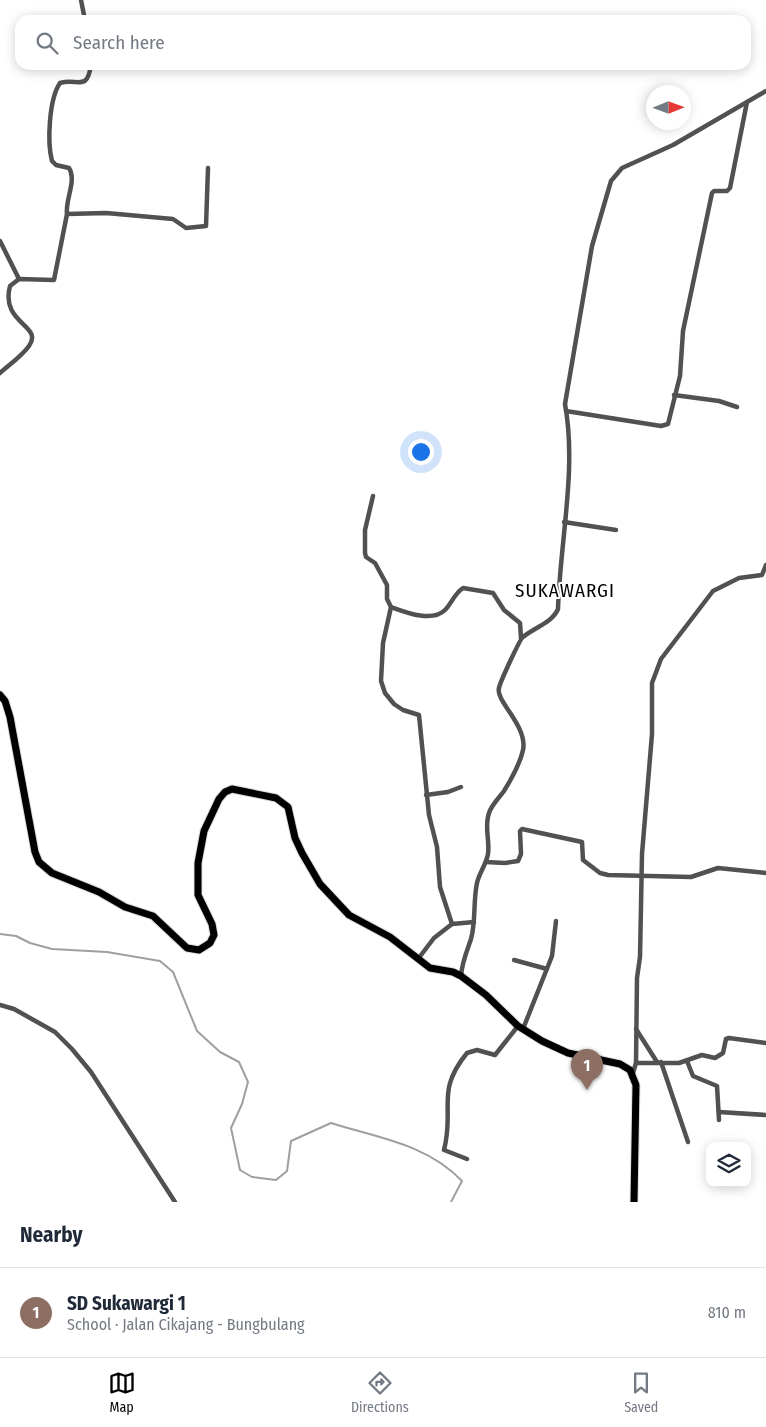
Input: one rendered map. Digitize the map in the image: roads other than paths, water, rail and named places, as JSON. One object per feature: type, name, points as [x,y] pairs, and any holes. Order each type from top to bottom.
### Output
[{"type":"main road","points":[[0,695],[5,701],[10,717],[25,807],[35,852],[40,862],[52,873],[99,892],[125,907],[153,916],[191,950],[199,950],[207,946],[214,935],[212,924],[198,895],[198,863],[204,831],[222,795],[232,790],[281,800],[288,807],[298,844],[331,898],[349,915],[390,937],[430,968],[461,976],[486,995],[521,1028],[555,1048],[568,1054],[620,1064],[633,1073],[636,1085],[634,1202]]},
{"type":"street","points":[[81,0],[84,15]]},
{"type":"street","points":[[0,373],[28,348],[32,340],[30,330],[16,320],[8,306],[10,286],[19,279],[54,280],[67,214],[66,201],[72,174],[69,168],[56,165],[52,161],[50,136],[52,110],[60,84],[81,84],[86,80],[89,70]]},
{"type":"street","points":[[521,638],[555,616],[558,609],[569,459],[566,411],[567,386],[592,246],[611,181],[622,168],[673,145],[766,91]]},
{"type":"street","points":[[566,411],[664,427],[669,422],[680,376],[683,331],[712,193],[714,190],[728,191],[730,188],[747,102]]},
{"type":"street","points":[[67,214],[106,213],[173,219],[186,228],[206,226],[208,168]]},
{"type":"street","points":[[0,241],[19,279]]},
{"type":"street","points":[[674,395],[719,401],[737,407]]},
{"type":"street","points":[[373,496],[365,530],[365,553],[366,557],[375,563],[387,585],[387,599],[391,607],[383,643],[383,688],[394,704],[419,715],[426,795],[432,834],[437,847],[440,887],[452,924]]},
{"type":"street","points":[[564,522],[616,530]]},
{"type":"street","points":[[633,1073],[636,1062],[645,812],[652,734],[652,683],[661,659],[713,592],[739,578],[764,576],[766,565]]},
{"type":"street","points":[[391,607],[407,613],[434,616],[444,611],[463,588],[490,592],[497,596],[504,610],[520,623],[521,638],[498,692],[515,718],[521,732],[524,748],[517,768],[490,810],[487,821],[488,852],[474,895],[474,922],[461,976]]},
{"type":"street","points":[[426,795],[448,792],[461,787]]},
{"type":"street","points":[[486,862],[506,863],[518,861],[521,854],[520,830],[532,829],[582,842],[582,859],[604,875],[691,877],[718,868],[766,873]]},
{"type":"street","points":[[467,1159],[461,1155],[455,1156],[444,1151],[449,1130],[447,1091],[450,1077],[456,1066],[470,1051],[496,1054],[521,1028],[554,950],[556,921]]},
{"type":"street","points":[[418,959],[434,938],[452,924],[474,922]]},
{"type":"street","points":[[514,960],[547,969]]},
{"type":"street","points":[[0,1005],[14,1009],[55,1032],[72,1049],[91,1072],[175,1202]]},
{"type":"street","points":[[636,1028],[659,1062],[688,1142]]},
{"type":"street","points":[[636,1062],[687,1061],[702,1055],[718,1057],[723,1053],[728,1039],[766,1043]]},
{"type":"street","points":[[687,1061],[694,1076],[717,1086],[719,1120]]},
{"type":"street","points":[[719,1112],[766,1115]]},
{"type":"waterway","points":[[0,934],[16,936],[30,943],[52,949],[107,952],[160,961],[173,972],[197,1031],[220,1052],[239,1062],[248,1082],[242,1104],[231,1128],[240,1170],[252,1177],[276,1180],[287,1171],[291,1141],[331,1123],[384,1138],[418,1150],[433,1158],[462,1181],[451,1202]]},
{"type":"place","name":"SD Sukawargi 1","points":[[587,1090]]},
{"type":"district","name":"SUKAWARGI","points":[[565,590]]}]
